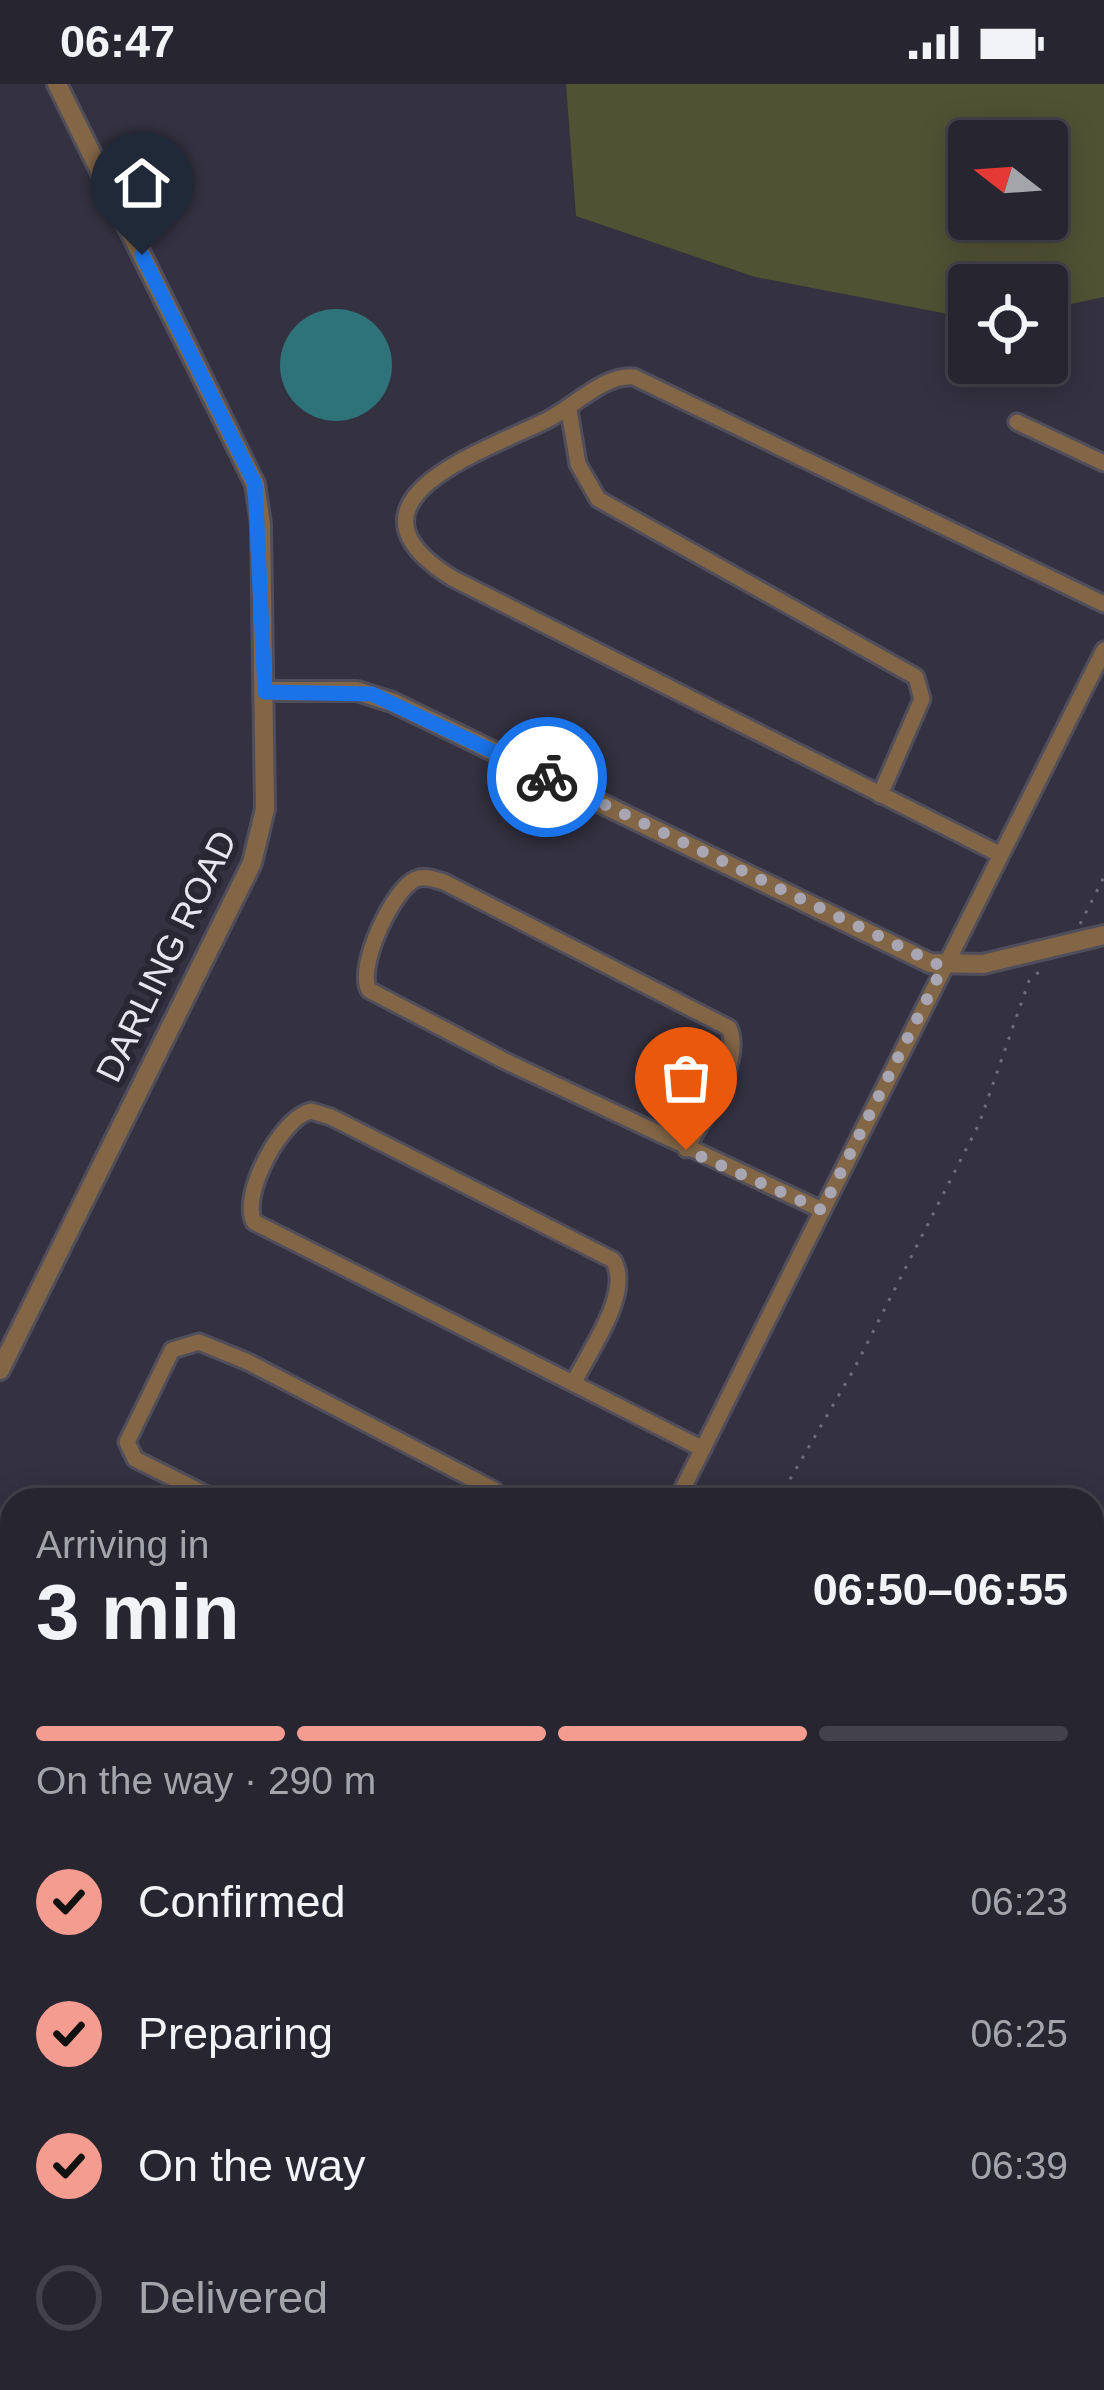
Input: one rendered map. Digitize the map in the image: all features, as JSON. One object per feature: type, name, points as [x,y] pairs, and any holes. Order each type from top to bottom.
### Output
[{"type":"street","name":"DARLING ROAD","points":[[0,1370],[253,863],[265,809],[255,484],[57,84]]},
{"type":"street","points":[[999,854],[452,578],[409,544],[406,512],[426,482],[569,410],[614,379],[647,382],[1104,604]]},
{"type":"street","points":[[569,410],[578,464],[598,499],[916,676],[922,699],[880,795]]},
{"type":"street","points":[[1017,422],[1104,463]]},
{"type":"street","points":[[683,1488],[1104,650]]},
{"type":"street","points":[[265,692],[357,691],[392,702],[943,967],[1104,935]]},
{"type":"street","points":[[686,1150],[730,1060],[734,1040],[729,1028],[445,883],[422,878],[410,883],[368,952],[363,970],[369,990],[686,1150],[822,1210]]},
{"type":"street","points":[[574,1382],[619,1289],[620,1272],[613,1260],[331,1117],[311,1111],[294,1118],[255,1181],[249,1208],[254,1222],[703,1449]]},
{"type":"street","points":[[194,1488],[135,1459],[127,1442],[172,1350],[186,1342],[199,1342],[248,1362],[490,1488]]},
{"type":"path","points":[[785,1488],[854,1369],[979,1124],[1029,981],[1070,944],[1104,877]]},
{"type":"shaded area","points":[[566,84],[1104,84],[1104,297],[1068,305],[1068,264],[948,264],[948,314],[755,277],[576,216]]},
{"type":"shaded area","points":[[336,309],[357,313],[375,326],[388,344],[392,365],[388,386],[375,404],[357,417],[336,421],[315,417],[297,404],[284,386],[280,365],[284,344],[297,326],[315,313]]},
{"type":"way so far","points":[[547,777],[912,957],[943,967],[822,1210],[686,1150]]},
{"type":"route","points":[[142,255],[239,443],[255,484],[261,524],[265,692],[372,694],[547,777]]}]
